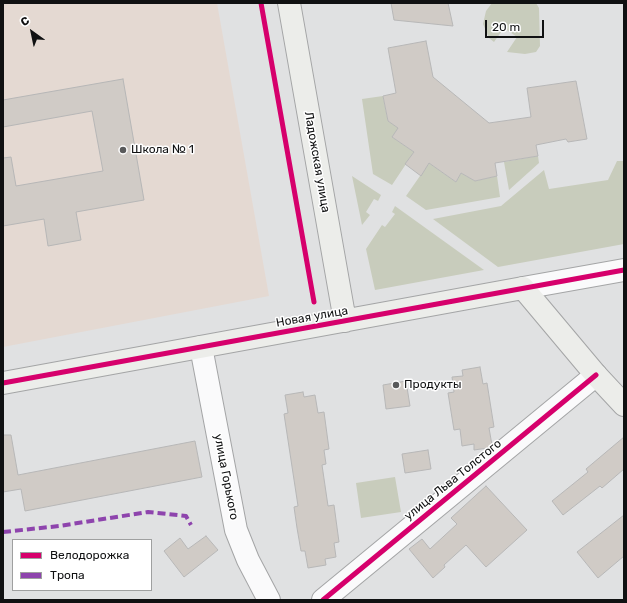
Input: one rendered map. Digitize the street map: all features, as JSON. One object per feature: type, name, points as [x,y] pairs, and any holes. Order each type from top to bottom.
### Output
[{"type":"street","name":"Ладожская улица","points":[[288,3],[345,321]]},
{"type":"street","name":"Новая улица","points":[[3,383],[624,270]]},
{"type":"street","points":[[524,288],[596,375],[624,405]]},
{"type":"street","name":"улица Горького","points":[[201,347],[236,530],[250,565],[269,600]]},
{"type":"street","name":"улица Льва Толстого","points":[[323,600],[596,375]]},
{"type":"shaded area","name":"Школа № 1","points":[[3,3],[217,3],[269,296],[3,347]]},
{"type":"green space","points":[[492,3],[536,3],[539,8],[540,46],[536,52],[525,54],[507,52],[517,37],[504,28],[494,42],[489,38],[483,24],[486,11]]},
{"type":"green space","points":[[383,96],[388,121],[399,128],[392,137],[414,152],[392,185],[373,174],[362,99]]},
{"type":"green space","points":[[538,156],[539,163],[509,190],[504,162]]},
{"type":"green space","points":[[617,161],[624,161],[624,244],[498,267],[433,219],[501,206],[544,170],[549,189],[608,180]]},
{"type":"green space","points":[[429,163],[456,182],[461,173],[475,181],[497,176],[500,197],[426,210],[406,196]]},
{"type":"green space","points":[[352,176],[381,195],[378,201],[374,199],[366,212],[370,215],[362,225]]},
{"type":"green space","points":[[395,206],[484,270],[375,290],[366,249],[382,225],[385,227],[395,214],[392,212]]},
{"type":"green space","points":[[395,477],[401,512],[361,518],[356,483]]},
{"type":"building","points":[[391,3],[448,3],[453,26],[394,20]]},
{"type":"building","points":[[426,41],[433,77],[489,123],[531,117],[527,88],[576,81],[587,139],[568,142],[566,139],[536,145],[538,156],[495,163],[497,176],[475,181],[461,173],[456,182],[429,163],[421,176],[405,164],[414,152],[392,137],[398,128],[388,121],[383,96],[396,93],[388,48]]},
{"type":"building","points":[[123,79],[144,200],[76,212],[81,240],[48,246],[44,219],[3,226],[3,158],[11,157],[16,186],[103,171],[92,111],[3,127],[3,100]]},
{"type":"building","points":[[480,367],[483,384],[487,383],[494,427],[489,428],[492,445],[488,448],[474,450],[474,444],[462,446],[460,429],[454,430],[448,393],[454,392],[452,377],[463,376],[462,370]]},
{"type":"building","points":[[406,381],[410,406],[386,409],[383,385]]},
{"type":"building","points":[[303,392],[304,397],[315,395],[318,413],[324,412],[329,449],[324,450],[326,464],[322,465],[328,506],[334,505],[339,542],[334,543],[336,557],[325,559],[326,565],[308,568],[305,551],[301,551],[297,528],[294,507],[298,506],[284,414],[288,413],[285,395]]},
{"type":"building","points":[[3,435],[11,435],[18,475],[195,441],[202,477],[25,511],[21,489],[3,492]]},
{"type":"building","points":[[624,437],[624,469],[602,488],[600,486],[563,515],[552,501],[588,472],[586,469]]},
{"type":"building","points":[[428,450],[431,469],[405,473],[402,454]]},
{"type":"building","points":[[486,486],[527,530],[486,567],[466,545],[444,565],[445,567],[433,578],[409,549],[422,539],[430,549],[457,524],[451,518]]},
{"type":"building","points":[[624,515],[624,556],[598,578],[577,552]]},
{"type":"building","points":[[206,536],[218,550],[184,577],[164,551],[180,538],[188,549]]},
{"type":"marked path","points":[[3,532],[59,526],[148,512],[186,516],[191,525]]},
{"type":"cycle path","points":[[261,3],[314,302]]},
{"type":"cycle path","points":[[3,383],[624,270]]},
{"type":"cycle path","points":[[323,600],[596,375]]},
{"type":"place","name":"Школа № 1","points":[[123,150]]},
{"type":"place","name":"Продукты","points":[[396,385]]}]
